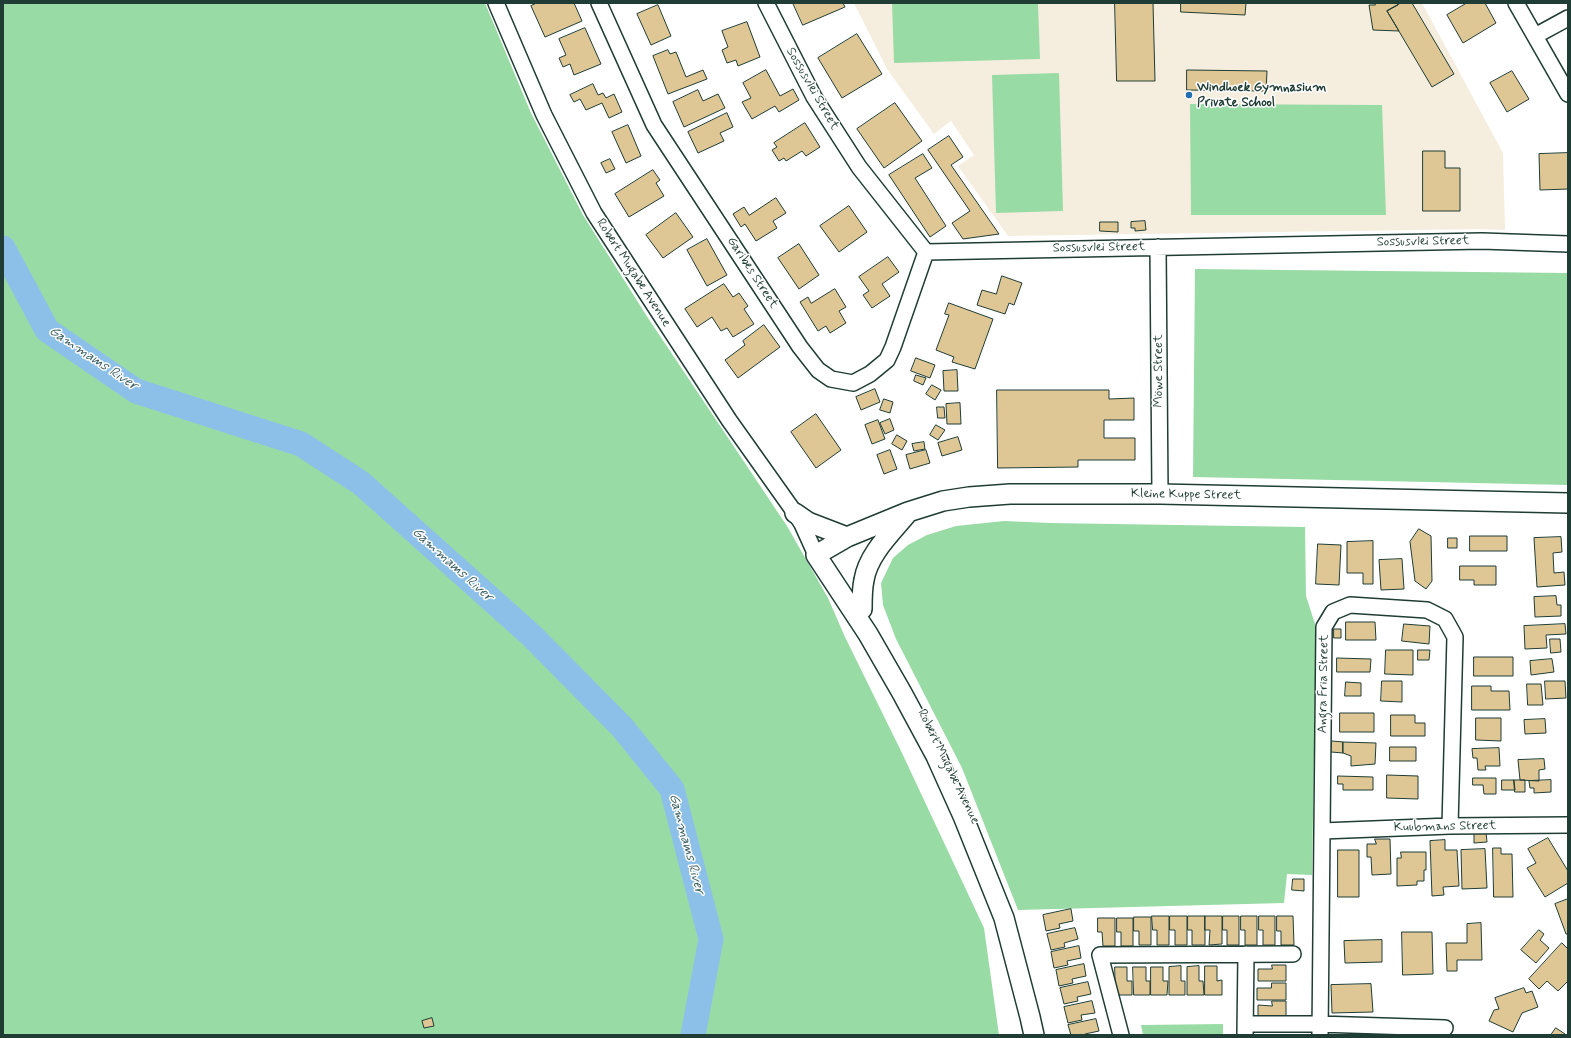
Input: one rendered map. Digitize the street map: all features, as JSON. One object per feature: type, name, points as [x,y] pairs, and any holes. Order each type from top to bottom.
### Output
[{"type":"street","name":"Robert Mugabe Avenue","points":[[496,3],[544,115],[594,213],[729,420],[862,608],[902,676],[961,790],[1009,909],[1038,1014],[1042,1035]]},
{"type":"street","name":"Garibes Street","points":[[599,3],[654,126],[800,347],[818,370],[831,379],[853,383],[870,374],[886,360],[893,347],[926,252]]},
{"type":"street","name":"Sossusvlei Street","points":[[766,3],[814,97],[859,167],[926,252],[1482,241],[1568,244]]},
{"type":"street","points":[[1516,3],[1568,94]]},
{"type":"street","points":[[1535,36],[1568,18]]},
{"type":"street","name":"Möwe Street","points":[[1158,247],[1160,494]]},
{"type":"street","name":"Kleine Kuppe Street","points":[[822,552],[847,537],[908,512],[943,502],[969,497],[1010,494],[1160,494],[1568,503]]},
{"type":"street","points":[[862,608],[864,579],[871,562],[881,544],[908,512]]},
{"type":"street","points":[[798,519],[847,537]]},
{"type":"street","name":"Robert Mugabe Avenue","points":[[822,552],[936,756],[963,816],[1004,918],[1034,1035]]},
{"type":"street","name":"Angra Fria Street","points":[[1319,1030],[1324,627],[1333,612],[1350,605],[1427,610],[1445,619],[1455,637],[1450,826]]},
{"type":"street","name":"Kuubmans Street","points":[[1322,831],[1450,826],[1568,825]]},
{"type":"street","points":[[1246,954],[1245,1029],[1319,1030],[1444,1028]]},
{"type":"street","points":[[1121,1035],[1100,955],[1293,954]]},
{"type":"shaded area","name":"Windhoek Gymnasium Private School","points":[[854,3],[1422,3],[1503,153],[1505,230],[1481,229],[1008,236],[958,166],[974,155],[951,121],[934,134],[887,69]]},
{"type":"green space","points":[[3,3],[485,3],[531,113],[583,215],[648,318],[787,526],[828,598],[845,637],[902,753],[984,928],[999,1035],[3,1035]]},
{"type":"green space","points":[[892,3],[1038,3],[1040,59],[894,63]]},
{"type":"green space","points":[[1059,73],[1063,211],[996,213],[992,75]]},
{"type":"green space","points":[[1190,104],[1382,105],[1386,215],[1191,215]]},
{"type":"green space","points":[[1195,269],[1568,273],[1568,485],[1193,477]]},
{"type":"green space","points":[[1004,521],[1305,527],[1306,596],[1316,627],[1312,875],[1287,874],[1284,903],[1018,910],[962,768],[896,639],[883,605],[881,583],[893,558],[908,545],[927,535],[956,526]]},
{"type":"green space","points":[[1223,1024],[1223,1035],[1143,1035],[1141,1025]]},
{"type":"building","points":[[537,3],[574,3],[582,21],[545,37],[531,6]]},
{"type":"building","points":[[793,3],[843,3],[845,7],[803,25]]},
{"type":"building","points":[[1115,3],[1153,3],[1155,81],[1117,81]]},
{"type":"building","points":[[1181,3],[1246,3],[1245,15],[1181,12]]},
{"type":"building","points":[[1375,3],[1398,3],[1398,5],[1387,11],[1399,31],[1373,30],[1369,5],[1375,5]]},
{"type":"building","points":[[1401,3],[1412,3],[1454,74],[1432,87],[1387,11]]},
{"type":"building","points":[[1467,3],[1485,3],[1496,23],[1463,43],[1447,15]]},
{"type":"building","points":[[658,5],[671,36],[651,45],[637,14]]},
{"type":"building","points":[[747,22],[760,57],[738,66],[736,60],[727,63],[722,50],[728,47],[722,31]]},
{"type":"building","points":[[585,28],[601,64],[574,75],[570,64],[563,67],[559,58],[566,55],[559,39]]},
{"type":"building","points":[[857,34],[882,74],[842,98],[818,58]]},
{"type":"building","points":[[668,50],[670,54],[676,52],[686,77],[703,70],[707,79],[668,94],[653,56]]},
{"type":"building","points":[[766,70],[780,96],[793,89],[799,100],[779,112],[775,106],[752,119],[742,102],[751,98],[743,83]]},
{"type":"building","points":[[1187,70],[1267,71],[1266,91],[1187,90]]},
{"type":"building","points":[[1512,71],[1529,99],[1507,112],[1490,83]]},
{"type":"building","points":[[593,84],[598,95],[603,93],[606,98],[614,94],[622,112],[609,118],[602,103],[586,110],[580,99],[574,102],[570,95]]},
{"type":"building","points":[[698,90],[703,101],[718,94],[725,108],[684,127],[673,102]]},
{"type":"building","points":[[895,103],[922,141],[884,168],[857,129]]},
{"type":"building","points":[[727,113],[733,127],[720,133],[724,141],[698,153],[688,132]]},
{"type":"building","points":[[805,123],[820,147],[806,156],[802,151],[786,161],[784,158],[779,161],[772,150],[777,147],[774,143]]},
{"type":"building","points":[[628,125],[641,156],[626,163],[612,132]]},
{"type":"building","points":[[949,136],[963,157],[951,165],[999,234],[963,239],[952,223],[970,211],[928,150]]},
{"type":"building","points":[[1423,151],[1445,151],[1445,168],[1460,168],[1460,211],[1423,211]]},
{"type":"building","points":[[1568,153],[1568,189],[1540,190],[1539,154]]},
{"type":"building","points":[[923,154],[932,168],[915,178],[946,226],[930,237],[889,175]]},
{"type":"building","points":[[610,159],[615,169],[606,173],[601,163]]},
{"type":"building","points":[[653,170],[660,180],[656,183],[664,196],[629,217],[615,194]]},
{"type":"building","points":[[776,198],[786,213],[773,221],[777,228],[756,241],[745,224],[741,227],[733,214],[744,207],[749,215]]},
{"type":"building","points":[[849,206],[867,232],[839,252],[820,226]]},
{"type":"building","points":[[676,213],[693,237],[663,258],[646,235]]},
{"type":"building","points":[[1145,221],[1146,230],[1135,231],[1135,228],[1131,228],[1131,222]]},
{"type":"building","points":[[1100,222],[1118,222],[1118,232],[1100,231]]},
{"type":"building","points":[[707,239],[727,275],[707,286],[687,250]]},
{"type":"building","points":[[799,244],[819,275],[799,289],[778,258]]},
{"type":"building","points":[[888,257],[899,272],[882,284],[890,296],[872,308],[863,295],[869,291],[859,277]]},
{"type":"building","points":[[1002,276],[1022,283],[1014,305],[1009,303],[1005,314],[977,305],[982,290],[996,294]]},
{"type":"building","points":[[724,284],[733,297],[739,293],[748,306],[744,309],[754,324],[733,337],[727,328],[721,331],[712,317],[697,327],[685,309]]},
{"type":"building","points":[[835,289],[846,307],[839,311],[846,323],[830,333],[826,326],[818,331],[800,302],[808,297],[811,303]]},
{"type":"building","points":[[949,303],[993,319],[975,369],[952,362],[954,357],[936,350],[949,315],[945,314]]},
{"type":"building","points":[[764,325],[780,347],[738,378],[725,360],[745,345],[743,341]]},
{"type":"building","points":[[916,358],[935,365],[930,378],[911,371]]},
{"type":"building","points":[[957,370],[958,391],[944,391],[943,371]]},
{"type":"building","points":[[916,375],[926,378],[923,385],[914,381]]},
{"type":"building","points":[[932,385],[941,390],[935,400],[926,394]]},
{"type":"building","points":[[875,389],[880,402],[861,410],[856,397]]},
{"type":"building","points":[[997,390],[1109,390],[1109,399],[1134,398],[1134,420],[1104,420],[1104,438],[1135,438],[1135,460],[1078,460],[1078,467],[998,468]]},
{"type":"building","points":[[884,399],[893,402],[890,413],[880,410]]},
{"type":"building","points":[[960,403],[961,424],[947,424],[946,404]]},
{"type":"building","points":[[937,407],[944,407],[945,418],[938,418]]},
{"type":"building","points":[[816,414],[841,450],[816,468],[791,432]]},
{"type":"building","points":[[890,419],[894,430],[885,434],[880,423]]},
{"type":"building","points":[[878,420],[885,439],[872,444],[865,425]]},
{"type":"building","points":[[936,425],[945,430],[938,440],[930,435]]},
{"type":"building","points":[[897,435],[907,441],[902,450],[892,444]]},
{"type":"building","points":[[958,437],[962,450],[942,456],[938,443]]},
{"type":"building","points":[[924,442],[925,449],[914,451],[912,444]]},
{"type":"building","points":[[890,450],[897,469],[884,474],[877,455]]},
{"type":"building","points":[[926,450],[930,463],[910,469],[906,455]]},
{"type":"building","points":[[1419,529],[1431,536],[1432,581],[1426,589],[1415,581],[1410,542]]},
{"type":"building","points":[[1470,536],[1507,536],[1507,551],[1470,551]]},
{"type":"building","points":[[1561,537],[1562,552],[1553,553],[1554,573],[1564,572],[1565,585],[1537,587],[1534,538]]},
{"type":"building","points":[[1448,538],[1457,538],[1457,548],[1448,548]]},
{"type":"building","points":[[1373,541],[1373,584],[1363,584],[1363,573],[1347,573],[1347,542]]},
{"type":"building","points":[[1318,544],[1341,545],[1339,585],[1316,584]]},
{"type":"building","points":[[1402,559],[1404,589],[1381,590],[1379,560]]},
{"type":"building","points":[[1460,566],[1496,566],[1496,585],[1474,585],[1474,580],[1460,580]]},
{"type":"building","points":[[1556,596],[1557,605],[1561,605],[1561,616],[1535,617],[1534,597]]},
{"type":"building","points":[[1346,622],[1375,622],[1376,640],[1346,640]]},
{"type":"building","points":[[1404,624],[1430,626],[1429,644],[1402,641]]},
{"type":"building","points":[[1565,624],[1566,634],[1546,635],[1547,648],[1525,649],[1524,626]]},
{"type":"building","points":[[1334,629],[1341,629],[1341,638],[1334,638]]},
{"type":"building","points":[[1550,639],[1560,639],[1561,652],[1551,653]]},
{"type":"building","points":[[1386,650],[1413,650],[1413,675],[1385,674]]},
{"type":"building","points":[[1418,650],[1430,650],[1429,660],[1418,660]]},
{"type":"building","points":[[1474,657],[1513,657],[1513,676],[1474,676]]},
{"type":"building","points":[[1337,658],[1371,659],[1370,672],[1337,672]]},
{"type":"building","points":[[1552,659],[1554,672],[1531,675],[1530,661]]},
{"type":"building","points":[[1382,681],[1402,681],[1402,702],[1381,701]]},
{"type":"building","points":[[1545,681],[1565,681],[1566,698],[1546,699]]},
{"type":"building","points":[[1346,682],[1361,683],[1361,696],[1345,696]]},
{"type":"building","points":[[1527,684],[1541,684],[1543,705],[1528,705]]},
{"type":"building","points":[[1472,686],[1491,686],[1491,691],[1509,691],[1510,710],[1472,710]]},
{"type":"building","points":[[1340,713],[1374,713],[1374,732],[1340,732]]},
{"type":"building","points":[[1391,715],[1415,715],[1415,723],[1425,723],[1425,736],[1391,736]]},
{"type":"building","points":[[1476,718],[1501,718],[1501,741],[1476,740]]},
{"type":"building","points":[[1545,719],[1546,733],[1525,734],[1524,720]]},
{"type":"building","points":[[1332,741],[1343,742],[1343,753],[1331,752]]},
{"type":"building","points":[[1343,742],[1376,743],[1375,764],[1351,766],[1351,756],[1343,753]]},
{"type":"building","points":[[1390,747],[1416,747],[1416,761],[1390,761]]},
{"type":"building","points":[[1499,748],[1500,766],[1485,766],[1486,770],[1478,770],[1477,758],[1473,758],[1472,749]]},
{"type":"building","points":[[1544,759],[1545,769],[1539,770],[1539,781],[1520,780],[1518,760]]},
{"type":"building","points":[[1387,775],[1418,776],[1418,799],[1387,798]]},
{"type":"building","points":[[1338,776],[1373,777],[1373,790],[1343,790],[1343,784],[1338,784]]},
{"type":"building","points":[[1473,778],[1496,778],[1496,794],[1484,794],[1483,785],[1473,785]]},
{"type":"building","points":[[1502,780],[1514,780],[1515,790],[1502,790]]},
{"type":"building","points":[[1514,780],[1525,780],[1525,792],[1515,792]]},
{"type":"building","points":[[1551,780],[1551,792],[1534,793],[1534,788],[1530,788],[1529,781]]},
{"type":"building","points":[[1486,832],[1487,842],[1474,843],[1474,833]]},
{"type":"building","points":[[1548,838],[1568,871],[1568,883],[1545,897],[1527,868],[1536,863],[1528,849]]},
{"type":"building","points":[[1375,839],[1390,839],[1391,874],[1372,875],[1371,857],[1367,857],[1367,844],[1376,844]]},
{"type":"building","points":[[1445,840],[1445,850],[1457,850],[1459,886],[1443,887],[1444,895],[1432,896],[1430,841]]},
{"type":"building","points":[[1493,848],[1501,848],[1501,854],[1512,854],[1513,897],[1494,897]]},
{"type":"building","points":[[1485,849],[1487,888],[1462,889],[1461,850]]},
{"type":"building","points":[[1338,850],[1359,850],[1359,897],[1338,897]]},
{"type":"building","points":[[1401,852],[1426,852],[1426,870],[1424,870],[1424,881],[1417,881],[1417,885],[1397,886],[1397,858],[1401,858]]},
{"type":"building","points":[[1293,879],[1304,879],[1304,891],[1292,890]]},
{"type":"building","points":[[1568,899],[1568,934],[1566,934],[1555,904]]},
{"type":"building","points":[[1071,909],[1073,921],[1059,924],[1060,928],[1046,931],[1043,915]]},
{"type":"building","points":[[1152,916],[1169,916],[1169,945],[1157,945],[1157,930],[1153,930]]},
{"type":"building","points":[[1170,916],[1187,916],[1187,945],[1175,945],[1175,930],[1170,930]]},
{"type":"building","points":[[1188,916],[1205,916],[1205,945],[1192,945],[1192,930],[1188,930]]},
{"type":"building","points":[[1205,916],[1222,916],[1222,944],[1209,945],[1210,930],[1205,930]]},
{"type":"building","points":[[1223,916],[1239,916],[1239,945],[1227,945],[1227,930],[1223,930]]},
{"type":"building","points":[[1241,916],[1257,916],[1257,945],[1245,945],[1245,930],[1241,930]]},
{"type":"building","points":[[1259,916],[1275,916],[1275,945],[1263,945],[1263,930],[1259,930]]},
{"type":"building","points":[[1277,916],[1293,916],[1294,945],[1281,945],[1281,931],[1277,931]]},
{"type":"building","points":[[1134,917],[1151,917],[1151,945],[1139,945],[1139,931],[1134,931]]},
{"type":"building","points":[[1098,918],[1115,918],[1115,946],[1103,946],[1102,932],[1098,932]]},
{"type":"building","points":[[1117,918],[1133,918],[1133,946],[1121,946],[1121,932],[1117,932]]},
{"type":"building","points":[[1481,923],[1482,960],[1457,960],[1457,971],[1447,971],[1446,943],[1467,943],[1467,924]]},
{"type":"building","points":[[1075,928],[1078,939],[1064,943],[1065,947],[1051,950],[1047,934]]},
{"type":"building","points":[[1539,930],[1544,934],[1540,940],[1549,948],[1536,963],[1521,950]]},
{"type":"building","points":[[1402,932],[1432,932],[1433,974],[1403,975]]},
{"type":"building","points":[[1382,940],[1382,962],[1345,963],[1344,941]]},
{"type":"building","points":[[1562,943],[1568,949],[1568,981],[1558,991],[1547,981],[1539,989],[1529,979]]},
{"type":"building","points":[[1079,946],[1081,958],[1067,961],[1068,965],[1054,968],[1051,952]]},
{"type":"building","points":[[1084,964],[1086,976],[1072,979],[1073,983],[1059,986],[1056,970]]},
{"type":"building","points":[[1272,965],[1286,965],[1286,981],[1258,981],[1258,969],[1272,969]]},
{"type":"building","points":[[1181,966],[1181,981],[1185,981],[1185,995],[1169,995],[1169,967]]},
{"type":"building","points":[[1199,966],[1199,981],[1203,981],[1204,995],[1187,995],[1187,967]]},
{"type":"building","points":[[1205,966],[1217,966],[1217,981],[1222,980],[1222,995],[1205,995]]},
{"type":"building","points":[[1115,967],[1127,967],[1127,981],[1132,981],[1132,995],[1116,995]]},
{"type":"building","points":[[1133,967],[1146,967],[1146,981],[1150,981],[1150,995],[1134,995]]},
{"type":"building","points":[[1151,967],[1163,967],[1163,981],[1168,981],[1167,995],[1151,995]]},
{"type":"building","points":[[1088,982],[1091,994],[1077,997],[1078,1001],[1064,1004],[1060,988]]},
{"type":"building","points":[[1272,983],[1286,983],[1286,1000],[1257,1000],[1257,988],[1271,988]]},
{"type":"building","points":[[1371,984],[1373,1012],[1332,1013],[1331,985]]},
{"type":"building","points":[[1524,988],[1526,993],[1532,991],[1538,1007],[1522,1013],[1513,1032],[1489,1021],[1494,1010],[1499,1009],[1495,998]]},
{"type":"building","points":[[1092,1001],[1095,1013],[1081,1015],[1082,1020],[1068,1023],[1064,1007]]},
{"type":"building","points":[[1272,1001],[1286,1001],[1286,1018],[1258,1018],[1258,1005],[1272,1006]]},
{"type":"building","points":[[432,1018],[434,1026],[424,1028],[422,1021]]},
{"type":"building","points":[[1096,1019],[1099,1031],[1085,1035],[1071,1035],[1068,1025]]},
{"type":"building","points":[[1556,1028],[1565,1034],[1551,1035]]},
{"type":"waterway","name":"Gammams River","points":[[3,248],[47,330],[136,391],[301,444],[361,483],[531,635],[622,727],[672,789],[711,939],[693,1035]]},
{"type":"place","name":"Windhoek Gymnasium Private School","points":[[1189,95]]}]
